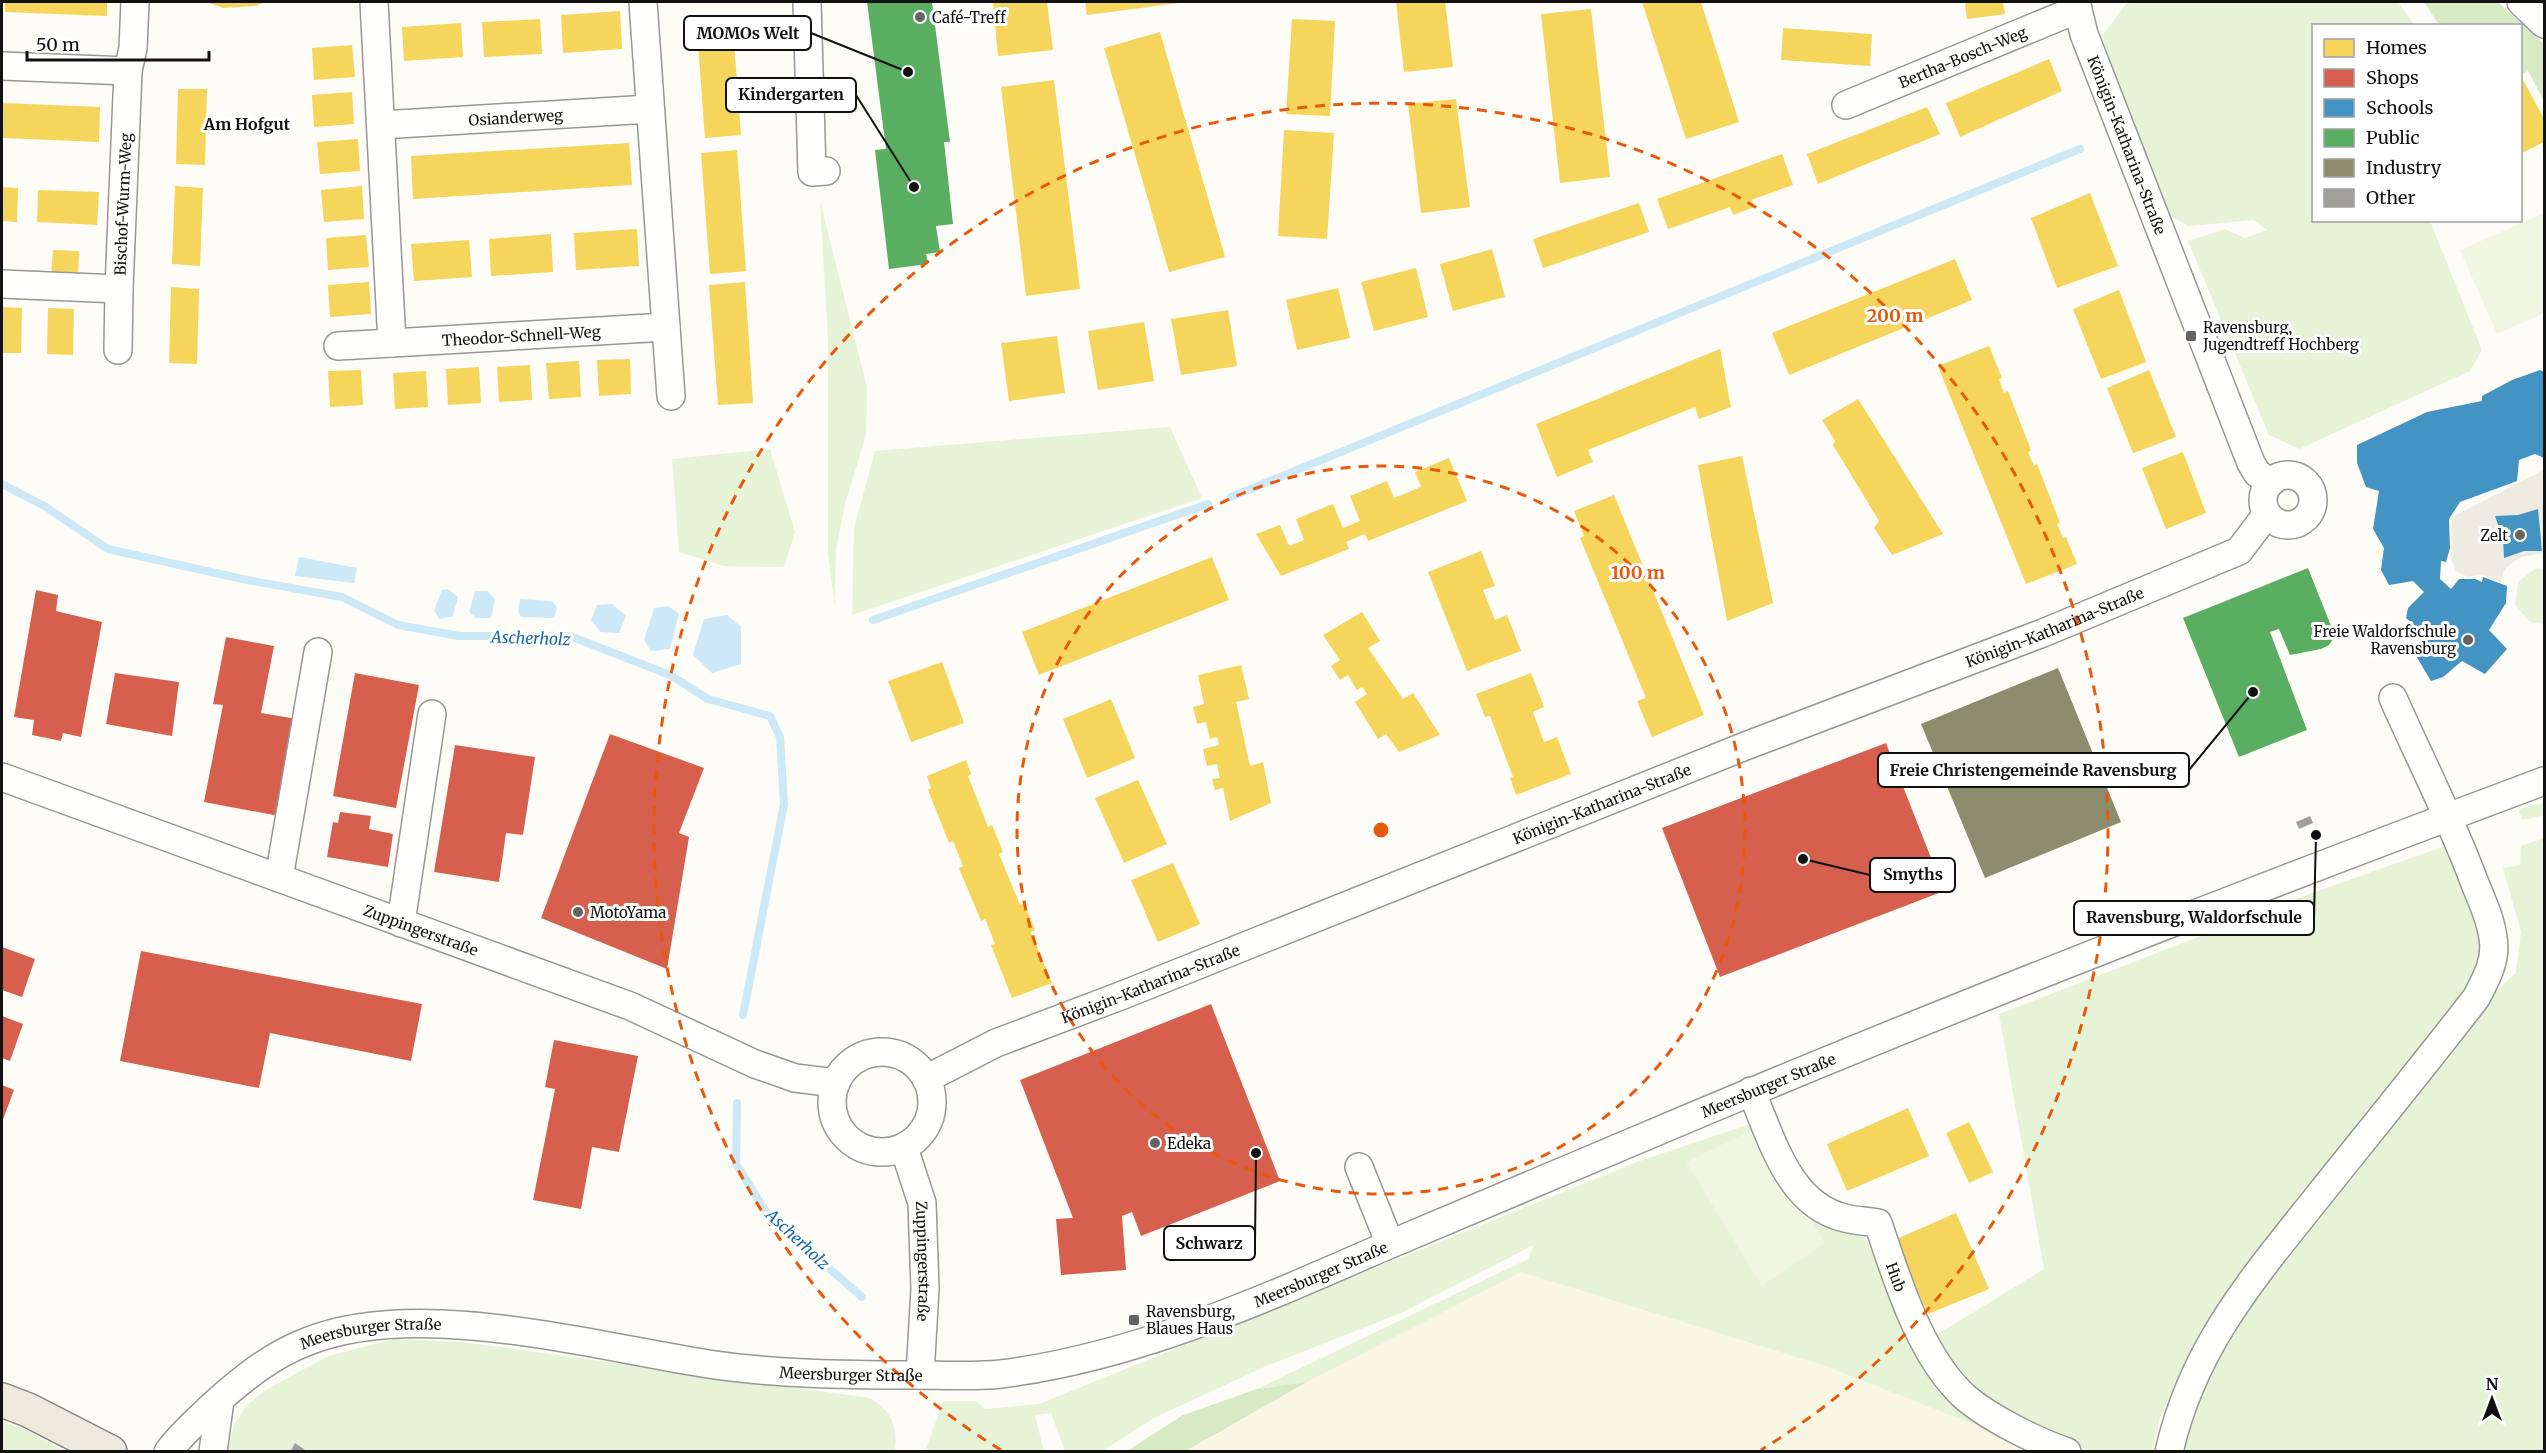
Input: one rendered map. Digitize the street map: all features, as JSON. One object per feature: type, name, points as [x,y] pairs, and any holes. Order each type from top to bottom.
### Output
[{"type":"main road","points":[[2,1400],[28,1410],[110,1452]]},
{"type":"street","name":"Bischof-Wurm-Weg","points":[[2,284],[119,289],[128,71],[133,48],[135,2]]},
{"type":"street","points":[[374,2],[392,343]]},
{"type":"street","points":[[643,2],[671,396]]},
{"type":"street","points":[[807,2],[812,172],[826,171]]},
{"type":"street","points":[[2521,2],[2544,24]]},
{"type":"street","name":"Bertha-Bosch-Weg","points":[[1846,105],[2080,15]]},
{"type":"street","name":"Königin-Katharina-Straße","points":[[2080,15],[2251,463],[2257,473],[2270,483]]},
{"type":"street","points":[[2,66],[128,71]]},
{"type":"street","name":"Osianderweg","points":[[381,125],[650,109]]},
{"type":"street","points":[[118,350],[119,289]]},
{"type":"street","name":"Theodor-Schnell-Weg","points":[[338,346],[666,327]]},
{"type":"street","points":[[2285,475],[2300,478],[2311,488],[2314,502],[2309,515],[2297,524],[2281,524],[2267,514],[2263,497],[2270,483],[2285,475]]},
{"type":"street","name":"Königin-Katharina-Straße","points":[[926,1079],[996,1043],[1123,995],[1717,757],[2043,633],[2239,551],[2267,514]]},
{"type":"street","points":[[279,878],[318,652]]},
{"type":"street","points":[[2169,1452],[2176,1422],[2193,1376],[2218,1329],[2255,1276],[2476,998],[2489,975],[2494,939],[2490,922],[2447,816],[2393,698]]},
{"type":"street","points":[[401,923],[432,714]]},
{"type":"street","name":"Zuppingerstraße","points":[[2,777],[630,1006],[755,1064],[795,1078],[836,1083]]},
{"type":"street","name":"Meersburger Straße","points":[[168,1452],[220,1400],[264,1363],[307,1341],[348,1329],[391,1324],[469,1326],[717,1365],[776,1371],[992,1375],[1066,1364],[1168,1334],[1260,1301],[1751,1091],[1989,993],[2447,816],[2544,782]]},
{"type":"street","points":[[876,1053],[891,1053],[906,1058],[926,1079],[932,1096],[927,1126],[917,1139],[904,1148],[889,1152],[873,1152],[858,1146],[846,1137],[837,1124],[832,1109],[836,1083],[848,1066],[861,1057],[876,1053]]},
{"type":"street","name":"Hub","points":[[1751,1091],[1789,1178],[1806,1196],[1814,1204],[1843,1218],[1878,1223],[1903,1295],[1938,1364],[1966,1398],[2008,1424],[2067,1452]]},
{"type":"street","name":"Zuppingerstraße","points":[[904,1148],[922,1203],[925,1289],[920,1375]]},
{"type":"street","points":[[1359,1167],[1390,1244]]},
{"type":"street","points":[[213,1452],[220,1400]]},
{"type":"shaded area","points":[[2544,470],[2544,553],[2521,557],[2509,565],[2503,572],[2501,583],[2481,574],[2468,577],[2456,571],[2451,559],[2452,517]]},
{"type":"shaded area","points":[[1521,1272],[1825,1366],[2043,1451],[1186,1452],[1331,1368]]},
{"type":"green space","points":[[2134,2],[2398,2],[2413,24],[2312,24],[2312,222],[2430,222],[2482,350],[2470,371],[2299,449],[2269,435],[2188,241],[2225,229],[2245,238],[2267,230],[2254,220],[2189,226],[2166,214],[2102,36],[2126,4]]},
{"type":"green space","points":[[2424,2],[2498,2],[2544,44],[2544,101],[2528,71],[2522,74],[2522,24],[2438,24]]},
{"type":"green space","points":[[820,201],[867,387],[866,435],[845,504],[836,548],[835,606],[828,555],[828,340]]},
{"type":"green space","points":[[2544,213],[2544,313],[2497,334],[2460,250]]},
{"type":"green space","points":[[1170,427],[1202,498],[852,615],[854,528],[875,451]]},
{"type":"green space","points":[[770,449],[795,532],[784,567],[724,566],[679,552],[672,459]]},
{"type":"green space","points":[[2536,568],[2544,569],[2544,624],[2530,622],[2515,605],[2518,582]]},
{"type":"green space","points":[[2544,803],[2544,815],[2523,820],[2518,809]]},
{"type":"green space","points":[[2544,838],[2544,1451],[2179,1452],[2216,1351],[2485,1001],[2516,973],[2521,932],[2503,868],[2520,865],[2521,846]]},
{"type":"green space","points":[[2445,846],[2480,936],[2483,968],[2464,1004],[2199,1334],[2160,1418],[2152,1451],[2094,1451],[2049,1438],[1985,1405],[1948,1365],[1938,1334],[2044,1269],[1999,1014],[2312,893]]},
{"type":"green space","points":[[1753,1123],[1826,1218],[1865,1238],[1907,1327],[2029,1446],[1825,1366],[1521,1272],[1307,1382],[1257,1389],[1528,1259],[1534,1245],[1401,1313],[1264,1367],[1156,1417],[1102,1451],[1065,1451],[1051,1413],[1035,1415],[1044,1451],[925,1452],[943,1401],[976,1401],[985,1409],[1039,1404],[1637,1162]]},
{"type":"green space","points":[[1755,1129],[1825,1243],[1762,1286],[1686,1162]]},
{"type":"green space","points":[[394,1339],[462,1342],[870,1398],[883,1408],[892,1420],[896,1443],[894,1452],[228,1452],[234,1425],[246,1406],[264,1391],[328,1356]]},
{"type":"green space","points":[[1307,1382],[1186,1451],[1127,1451],[1183,1415],[1257,1389]]},
{"type":"green space","points":[[2,1421],[28,1431],[65,1451],[2,1451]]},
{"type":"water","points":[[299,557],[357,568],[354,583],[295,576]]},
{"type":"water","points":[[448,589],[458,597],[453,616],[439,619],[434,610],[442,590]]},
{"type":"water","points":[[475,591],[487,591],[495,599],[491,618],[476,618],[469,612]]},
{"type":"water","points":[[520,599],[552,601],[557,608],[554,618],[521,617],[518,610]]},
{"type":"water","points":[[612,604],[626,616],[619,633],[601,632],[591,620],[597,605]]},
{"type":"water","points":[[668,606],[679,614],[670,649],[651,651],[644,640],[654,608]]},
{"type":"water","points":[[727,615],[741,627],[741,664],[712,673],[693,655],[704,619]]},
{"type":"building: Homes","points":[[5,2],[107,2],[107,16],[5,12]]},
{"type":"building: Homes","points":[[207,2],[264,2],[256,6],[223,8]]},
{"type":"building: Homes","points":[[993,2],[1047,2],[1053,50],[998,56]]},
{"type":"building: Homes","points":[[1085,2],[1179,2],[1179,3],[1087,15]]},
{"type":"building: Homes","points":[[1396,2],[1445,2],[1453,67],[1404,72]]},
{"type":"building: Homes","points":[[1642,2],[1701,2],[1739,122],[1686,139]]},
{"type":"building: Homes","points":[[1965,2],[2003,2],[2005,14],[1967,19]]},
{"type":"building: Homes","points":[[1591,9],[1610,177],[1560,183],[1541,14]]},
{"type":"building: Homes","points":[[620,11],[622,49],[563,53],[561,15]]},
{"type":"building: Homes","points":[[732,15],[741,135],[705,138],[696,17]]},
{"type":"building: Homes","points":[[540,19],[542,54],[484,57],[482,22]]},
{"type":"building: Homes","points":[[1292,19],[1335,21],[1330,116],[1286,114]]},
{"type":"building: Homes","points":[[461,23],[463,57],[404,61],[402,27]]},
{"type":"building: Homes","points":[[1783,28],[1872,34],[1870,66],[1781,60]]},
{"type":"building: Homes","points":[[1160,32],[1225,257],[1169,272],[1104,48]]},
{"type":"building: Homes","points":[[352,45],[355,77],[314,80],[312,48]]},
{"type":"building: Homes","points":[[2049,59],[2062,91],[1960,137],[1946,103]]},
{"type":"building: Homes","points":[[2522,78],[2544,119],[2544,142],[2522,153]]},
{"type":"building: Homes","points":[[1054,80],[1080,289],[1026,296],[1001,87]]},
{"type":"building: Homes","points":[[178,89],[207,89],[205,165],[176,164]]},
{"type":"building: Homes","points":[[352,92],[354,124],[314,127],[312,95]]},
{"type":"building: Homes","points":[[1456,99],[1470,207],[1421,213],[1408,104]]},
{"type":"building: Homes","points":[[2,103],[100,107],[99,142],[2,138]]},
{"type":"building: Homes","points":[[1927,107],[1940,134],[1818,184],[1807,154]]},
{"type":"building: Homes","points":[[1284,130],[1334,133],[1327,239],[1278,236]]},
{"type":"building: Homes","points":[[358,139],[360,171],[320,174],[317,142]]},
{"type":"building: Homes","points":[[629,143],[632,185],[413,199],[411,156]]},
{"type":"building: Homes","points":[[737,150],[746,271],[710,274],[701,153]]},
{"type":"building: Homes","points":[[1782,154],[1793,185],[1751,200],[1754,207],[1733,215],[1730,207],[1668,229],[1657,199]]},
{"type":"building: Homes","points":[[175,186],[203,188],[200,266],[172,264]]},
{"type":"building: Homes","points":[[362,186],[364,219],[324,222],[321,190]]},
{"type":"building: Homes","points":[[2,187],[18,188],[17,222],[2,221]]},
{"type":"building: Homes","points":[[38,190],[99,192],[97,225],[37,222]]},
{"type":"building: Homes","points":[[2090,193],[2118,266],[2057,288],[2031,218]]},
{"type":"building: Homes","points":[[1639,203],[1649,232],[1543,268],[1533,239]]},
{"type":"building: Homes","points":[[637,229],[639,266],[576,270],[574,233]]},
{"type":"building: Homes","points":[[551,234],[553,272],[491,276],[489,239]]},
{"type":"building: Homes","points":[[366,235],[369,267],[328,270],[326,238]]},
{"type":"building: Homes","points":[[469,240],[472,277],[414,281],[411,244]]},
{"type":"building: Homes","points":[[1492,249],[1505,297],[1453,311],[1440,264]]},
{"type":"building: Homes","points":[[53,250],[79,251],[78,277],[51,276]]},
{"type":"building: Homes","points":[[1955,259],[1972,300],[1789,375],[1772,333]]},
{"type":"building: Homes","points":[[1416,268],[1428,317],[1374,331],[1361,282]]},
{"type":"building: Homes","points":[[369,282],[371,314],[330,317],[328,285]]},
{"type":"building: Homes","points":[[745,282],[753,403],[718,405],[709,285]]},
{"type":"building: Homes","points":[[171,287],[199,289],[197,364],[169,363]]},
{"type":"building: Homes","points":[[1338,288],[1350,338],[1297,350],[1286,300]]},
{"type":"building: Homes","points":[[2119,290],[2146,362],[2101,379],[2073,309]]},
{"type":"building: Homes","points":[[2,307],[22,308],[21,353],[2,353]]},
{"type":"building: Homes","points":[[48,308],[74,309],[73,355],[47,354]]},
{"type":"building: Homes","points":[[1228,310],[1237,366],[1181,375],[1171,319]]},
{"type":"building: Homes","points":[[1144,322],[1154,381],[1098,390],[1088,331]]},
{"type":"building: Homes","points":[[1057,336],[1065,393],[1009,401],[1001,343]]},
{"type":"building: Homes","points":[[1989,346],[2002,378],[1999,379],[2004,393],[2008,391],[2031,450],[2028,452],[2034,466],[2037,464],[2060,523],[2057,524],[2063,538],[2066,537],[2077,564],[2026,584],[1938,366]]},
{"type":"building: Homes","points":[[1720,349],[1731,407],[1699,419],[1695,407],[1588,450],[1593,462],[1557,477],[1536,424]]},
{"type":"building: Homes","points":[[630,359],[631,394],[599,396],[597,360]]},
{"type":"building: Homes","points":[[579,361],[581,397],[549,399],[546,363]]},
{"type":"building: Homes","points":[[530,365],[532,400],[499,402],[497,367]]},
{"type":"building: Homes","points":[[479,367],[481,403],[448,405],[446,369]]},
{"type":"building: Homes","points":[[361,370],[363,405],[330,407],[328,371]]},
{"type":"building: Homes","points":[[2149,370],[2176,437],[2133,453],[2107,388]]},
{"type":"building: Homes","points":[[426,371],[428,407],[395,409],[393,373]]},
{"type":"building: Homes","points":[[1858,399],[1943,534],[1892,555],[1874,528],[1879,521],[1833,445],[1835,441],[1822,420]]},
{"type":"building: Homes","points":[[2183,452],[2206,513],[2166,529],[2142,468]]},
{"type":"building: Homes","points":[[1742,456],[1773,603],[1727,621],[1698,465]]},
{"type":"building: Homes","points":[[1449,458],[1467,501],[1368,541],[1365,534],[1346,542],[1349,549],[1281,576],[1256,534],[1280,525],[1289,546],[1304,540],[1296,519],[1333,504],[1343,528],[1360,521],[1350,496],[1387,481],[1394,498],[1421,487],[1415,472]]},
{"type":"building: Homes","points":[[1614,495],[1704,715],[1652,737],[1637,701],[1646,698],[1580,538],[1584,536],[1574,511]]},
{"type":"building: Homes","points":[[1481,551],[1495,586],[1483,590],[1495,620],[1507,615],[1521,651],[1467,671],[1428,572]]},
{"type":"building: Homes","points":[[1212,557],[1229,600],[1039,675],[1022,632]]},
{"type":"building: Homes","points":[[1362,612],[1380,641],[1368,648],[1403,699],[1413,693],[1440,735],[1399,752],[1386,734],[1378,739],[1355,702],[1367,694],[1362,687],[1357,690],[1348,675],[1340,680],[1331,666],[1340,660],[1323,635]]},
{"type":"building: Homes","points":[[942,662],[964,723],[911,742],[888,681]]},
{"type":"building: Homes","points":[[1241,665],[1249,699],[1236,702],[1250,766],[1263,762],[1271,803],[1230,821],[1223,788],[1215,790],[1212,779],[1220,778],[1217,764],[1207,766],[1203,749],[1219,745],[1217,737],[1210,739],[1206,722],[1197,724],[1193,707],[1204,704],[1198,675]]},
{"type":"building: Homes","points":[[1531,673],[1544,707],[1533,712],[1544,742],[1557,737],[1571,774],[1516,795],[1510,778],[1513,777],[1490,716],[1485,717],[1476,694]]},
{"type":"building: Homes","points":[[1111,699],[1135,758],[1087,778],[1063,719]]},
{"type":"building: Homes","points":[[966,760],[971,774],[968,776],[988,827],[992,825],[1003,852],[999,854],[1020,905],[1024,903],[1035,930],[1031,932],[1052,983],[1012,998],[991,945],[995,944],[990,931],[985,919],[981,921],[959,868],[963,866],[953,841],[949,843],[928,790],[931,788],[927,776]]},
{"type":"building: Homes","points":[[1138,780],[1167,844],[1124,863],[1095,798]]},
{"type":"building: Homes","points":[[1173,863],[1200,924],[1158,942],[1131,880]]},
{"type":"building: Homes","points":[[1908,1108],[1929,1156],[1847,1191],[1827,1144]]},
{"type":"building: Homes","points":[[1969,1122],[1993,1172],[1969,1183],[1946,1133]]},
{"type":"building: Homes","points":[[1956,1213],[1989,1289],[1928,1314],[1894,1240]]},
{"type":"building: Shops","points":[[36,590],[58,595],[56,611],[102,622],[81,737],[63,733],[61,741],[32,735],[34,720],[14,717]]},
{"type":"building: Shops","points":[[226,637],[274,646],[261,713],[297,719],[279,816],[204,802],[223,705],[213,704]]},
{"type":"building: Shops","points":[[115,673],[179,682],[172,736],[106,724]]},
{"type":"building: Shops","points":[[355,673],[419,685],[396,808],[333,796]]},
{"type":"building: Shops","points":[[610,734],[704,768],[679,833],[689,837],[667,969],[541,918]]},
{"type":"building: Shops","points":[[1886,743],[1944,891],[1720,977],[1662,828]]},
{"type":"building: Shops","points":[[455,745],[535,757],[523,835],[506,833],[499,882],[434,872]]},
{"type":"building: Shops","points":[[340,812],[371,816],[369,829],[393,834],[388,867],[327,857],[333,822],[338,823]]},
{"type":"building: Shops","points":[[2,947],[35,959],[22,997],[2,990]]},
{"type":"building: Shops","points":[[141,951],[422,1004],[411,1061],[270,1033],[259,1088],[120,1061]]},
{"type":"building: Shops","name":"Edeka","points":[[1211,1004],[1280,1181],[1141,1236],[1132,1212],[1122,1216],[1126,1270],[1061,1275],[1056,1219],[1073,1218],[1020,1080]]},
{"type":"building: Shops","points":[[2,1016],[23,1024],[10,1061],[2,1058]]},
{"type":"building: Shops","points":[[554,1040],[638,1056],[619,1152],[592,1147],[581,1209],[533,1200],[555,1089],[545,1087]]},
{"type":"building: Shops","points":[[2,1085],[14,1090],[2,1122]]},
{"type":"building: Schools","points":[[2540,370],[2544,372],[2544,458],[2535,454],[2519,460],[2517,481],[2460,502],[2449,519],[2450,548],[2446,562],[2441,561],[2440,579],[2451,589],[2459,579],[2475,579],[2482,582],[2483,577],[2507,586],[2506,603],[2489,630],[2507,649],[2485,674],[2462,661],[2443,677],[2431,681],[2416,656],[2425,650],[2422,632],[2406,618],[2408,608],[2424,592],[2413,581],[2389,585],[2381,570],[2384,548],[2373,529],[2379,491],[2366,487],[2357,463],[2357,445],[2427,412],[2482,401],[2482,396],[2512,380]]},
{"type":"building: Schools","name":"Zelt","points":[[2538,509],[2542,551],[2524,551],[2504,558],[2503,539],[2495,516],[2518,515]]},
{"type":"building: Public","points":[[867,2],[932,2],[950,142],[944,142],[953,224],[936,226],[940,252],[926,254],[928,264],[889,269],[875,150],[886,149]]},
{"type":"building: Public","points":[[2308,568],[2335,636],[2329,645],[2321,649],[2290,655],[2279,629],[2270,632],[2307,730],[2239,757],[2183,618]]},
{"type":"building: Industry","points":[[2058,668],[2121,822],[1985,878],[1921,724]]},
{"type":"building: Other","points":[[2310,816],[2313,823],[2299,829],[2296,822]]},
{"type":"building: Other","points":[[295,1443],[308,1452],[290,1452]]},
{"type":"waterway","points":[[1231,497],[2080,149]]},
{"type":"waterway","name":"Ascherholz","points":[[2,484],[46,507],[108,549],[247,580],[342,597],[398,625],[459,636],[570,636],[670,675],[708,699],[770,716],[780,737],[784,804],[743,1015]]},
{"type":"waterway","points":[[873,620],[1208,504]]},
{"type":"waterway","name":"Ascherholz","points":[[737,1103],[736,1164],[768,1215],[862,1297]]},
{"type":"place","name":"Café-Treff","points":[[920,17]]},
{"type":"place","name":"MOMOs Welt","points":[[908,72]]},
{"type":"place","name":"Kindergarten","points":[[914,187]]},
{"type":"place","name":"Ravensburg, Jugendtreff Hochberg","points":[[2191,336]]},
{"type":"place","name":"Zelt","points":[[2520,535]]},
{"type":"place","name":"Freie Waldorfschule Ravensburg","points":[[2468,640]]},
{"type":"place","name":"Freie Christengemeinde Ravensburg","points":[[2253,692]]},
{"type":"place","name":"Ravensburg, Waldorfschule","points":[[2316,835]]},
{"type":"place","name":"Smyths","points":[[1803,859]]},
{"type":"place","name":"MotoYama","points":[[578,912]]},
{"type":"place","name":"Edeka","points":[[1155,1143]]},
{"type":"place","name":"Schwarz","points":[[1256,1153]]},
{"type":"place","name":"Ravensburg, Blaues Haus","points":[[1134,1320]]},
{"type":"district","name":"Am Hofgut","points":[[247,124]]}]
